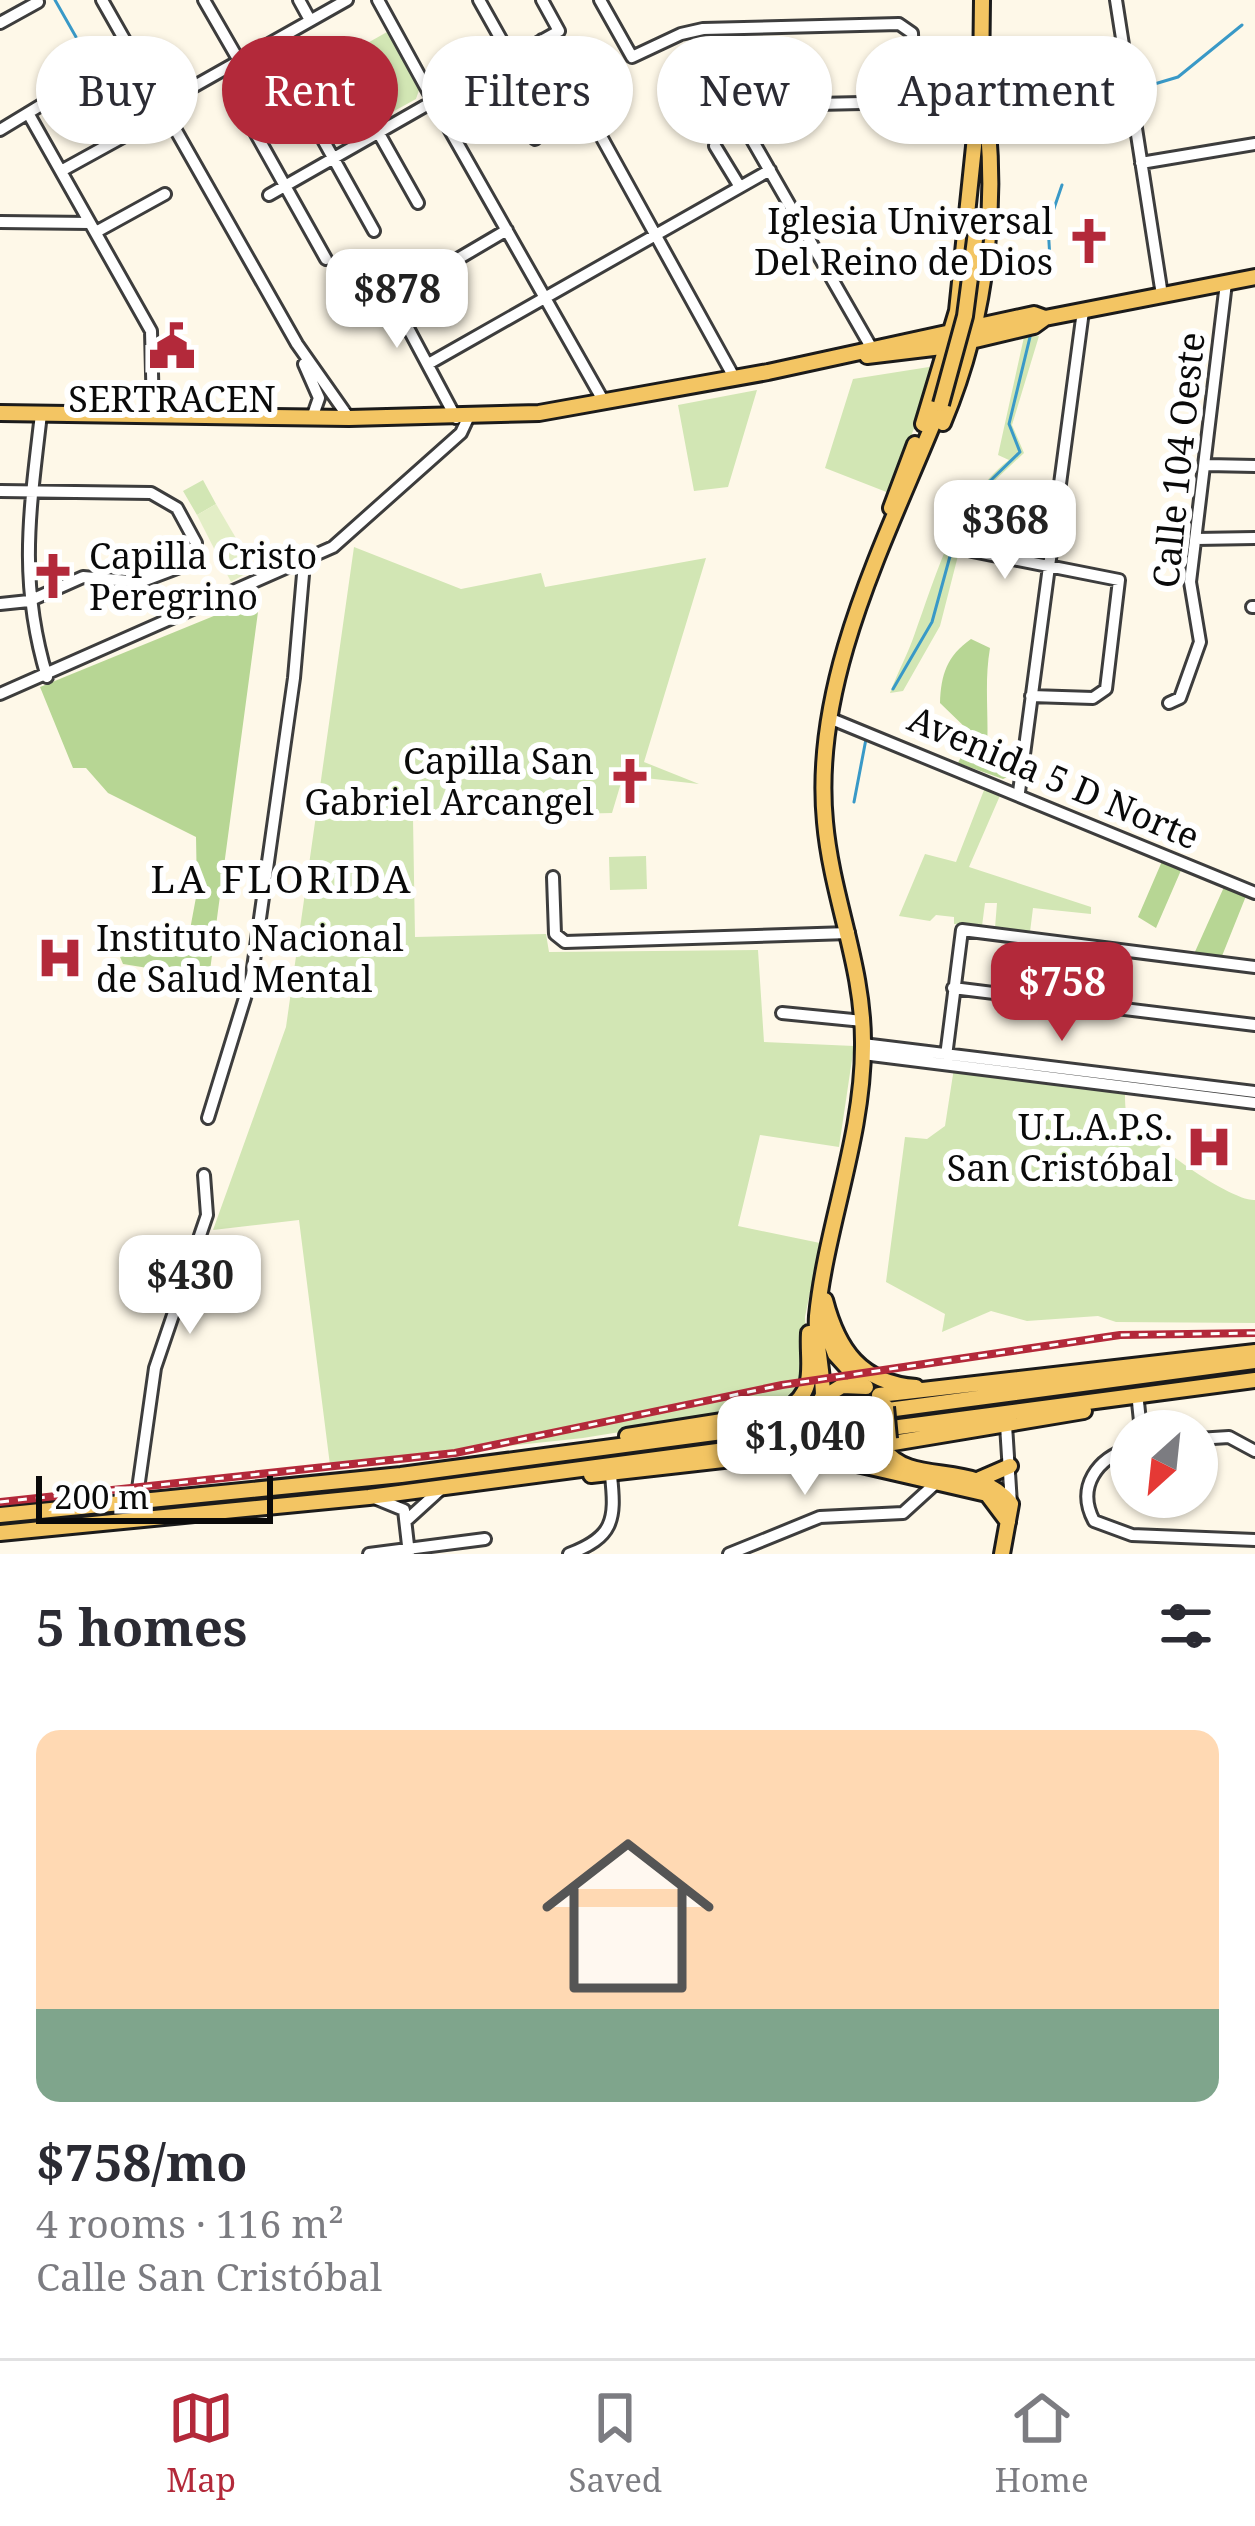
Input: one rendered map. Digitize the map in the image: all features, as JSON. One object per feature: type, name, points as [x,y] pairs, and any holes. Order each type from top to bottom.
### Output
[{"type":"main road","points":[[981,36],[982,0]]},
{"type":"main road","points":[[823,1453],[818,1405],[823,1296],[863,1049],[852,933],[831,867],[825,820],[829,718],[895,495],[951,338],[973,144]]},
{"type":"main road","points":[[877,566],[940,404],[965,316],[977,224],[979,144]]},
{"type":"main road","points":[[877,566],[891,547],[951,403],[971,334],[994,160],[992,144]]},
{"type":"main road","points":[[0,413],[462,418],[604,402],[735,379],[1255,278]]},
{"type":"main road","points":[[977,299],[987,312],[1009,320]]},
{"type":"main road","points":[[971,334],[1034,314],[1045,318]]},
{"type":"main road","points":[[823,1296],[828,1342],[864,1386],[883,1401],[891,1444],[906,1473],[987,1494],[1009,1523]]},
{"type":"main road","points":[[823,1296],[838,1341],[865,1372],[893,1385],[945,1389]]},
{"type":"main road","points":[[770,1415],[798,1402],[806,1391],[811,1378],[809,1332],[823,1296]]},
{"type":"main road","points":[[0,1515],[511,1461],[1255,1357]]},
{"type":"main road","points":[[883,1401],[945,1389],[1255,1357]]},
{"type":"main road","points":[[857,1464],[891,1444],[1255,1381]]},
{"type":"main road","points":[[0,1533],[369,1497],[1255,1381]]},
{"type":"main road","points":[[511,1461],[557,1448],[818,1405],[842,1386],[864,1386]]},
{"type":"main road","points":[[556,1473],[611,1476],[804,1451],[906,1473],[980,1479],[1010,1466]]},
{"type":"main road","points":[[980,1479],[1011,1504],[1002,1554]]},
{"type":"street","points":[[6,0],[15,15]]},
{"type":"street","points":[[102,0],[122,36]]},
{"type":"street","points":[[205,0],[225,36]]},
{"type":"street","points":[[299,0],[310,20]]},
{"type":"street","points":[[280,36],[347,0]]},
{"type":"street","points":[[378,0],[422,71]]},
{"type":"street","points":[[479,0],[499,36]]},
{"type":"street","points":[[542,0],[559,32],[550,36]]},
{"type":"street","points":[[600,0],[632,57],[703,29],[908,26],[910,36]]},
{"type":"street","points":[[1116,0],[1162,296]]},
{"type":"street","points":[[0,23],[38,2]]},
{"type":"street","points":[[0,130],[36,108]]},
{"type":"street","points":[[28,113],[151,331],[153,414]]},
{"type":"street","points":[[61,171],[110,144]]},
{"type":"street","points":[[183,144],[297,344],[349,418]]},
{"type":"street","points":[[262,144],[326,259]]},
{"type":"street","points":[[325,144],[374,231]]},
{"type":"street","points":[[269,195],[359,144]]},
{"type":"street","points":[[385,144],[418,202]]},
{"type":"street","points":[[458,144],[604,402]]},
{"type":"street","points":[[605,144],[735,379]]},
{"type":"street","points":[[755,144],[864,351]]},
{"type":"street","points":[[1142,163],[1255,144]]},
{"type":"street","points":[[715,146],[740,187]]},
{"type":"street","points":[[430,363],[770,170]]},
{"type":"street","points":[[0,222],[93,228],[165,194]]},
{"type":"street","points":[[456,260],[507,230]]},
{"type":"street","points":[[0,694],[304,563],[368,520],[461,433],[462,418],[375,266]]},
{"type":"street","name":"Calle 104 Oeste","points":[[1169,703],[1180,698],[1200,642],[1190,582],[1226,283]]},
{"type":"street","points":[[1019,792],[1083,311]]},
{"type":"street","points":[[297,344],[319,398],[312,418]]},
{"type":"street","points":[[41,414],[25,542],[29,601],[46,676]]},
{"type":"street","points":[[1207,465],[1255,466]]},
{"type":"street","points":[[0,491],[162,496],[177,508],[196,543],[184,565],[140,582],[83,577],[29,601],[0,604]]},
{"type":"street","points":[[1196,539],[1255,538]]},
{"type":"street","points":[[972,551],[1115,576],[1120,584],[1106,688],[1094,698],[1031,696]]},
{"type":"street","points":[[208,1118],[252,975],[294,678],[304,563]]},
{"type":"street","name":"Avenida 5 D Norte","points":[[829,718],[1019,792],[1255,893]]},
{"type":"street","points":[[554,877],[555,934],[565,942],[852,933]]},
{"type":"street","points":[[945,1058],[962,930],[1255,967]]},
{"type":"street","points":[[953,988],[1255,1025]]},
{"type":"street","points":[[782,1013],[862,1021]]},
{"type":"street","points":[[863,1049],[1255,1092]]},
{"type":"street","points":[[945,1058],[1255,1103]]},
{"type":"street","points":[[136,1503],[155,1368],[207,1215],[204,1175]]},
{"type":"street","points":[[1138,1402],[1139,1410]]},
{"type":"street","points":[[1006,1425],[1011,1504]]},
{"type":"street","points":[[1218,1438],[1229,1437],[1255,1451]]},
{"type":"street","points":[[1110,1456],[1091,1477],[1087,1507],[1094,1521],[1132,1535],[1255,1540]]},
{"type":"street","points":[[906,1473],[919,1496]]},
{"type":"street","points":[[569,1554],[593,1547],[602,1537],[614,1510],[611,1476]]},
{"type":"street","points":[[730,1554],[820,1517],[903,1513],[936,1483]]},
{"type":"street","points":[[408,1519],[442,1488]]},
{"type":"street","points":[[369,1497],[400,1506],[408,1519],[408,1552]]},
{"type":"street","points":[[369,1554],[478,1544]]},
{"type":"green space","points":[[398,49],[421,84],[416,99],[398,109]]},
{"type":"green space","points":[[1039,336],[1012,425],[1024,453],[993,482],[972,540],[961,544],[940,626],[903,691],[890,693],[962,516],[1009,460],[998,455],[1024,337]]},
{"type":"green space","points":[[929,367],[935,374],[889,493],[825,468],[853,379]]},
{"type":"green space","points":[[757,390],[728,487],[694,491],[678,405]]},
{"type":"green space","points":[[203,480],[216,504],[197,515],[183,491]]},
{"type":"green space","points":[[216,504],[254,569],[231,582],[197,515]]},
{"type":"green space","points":[[354,547],[461,589],[541,573],[545,587],[706,558],[644,762],[699,784],[645,778],[644,769],[627,763],[612,813],[413,818],[415,937],[546,934],[549,952],[758,950],[764,1042],[854,1046],[839,1147],[760,1135],[738,1226],[820,1243],[805,1317],[808,1370],[791,1404],[583,1438],[330,1465],[299,1220],[213,1230],[286,1027]]},
{"type":"green space","points":[[260,597],[209,978],[123,964],[118,952],[186,951],[197,892],[196,837],[108,793],[86,768],[73,768],[40,687]]},
{"type":"green space","points":[[971,639],[990,648],[987,749],[1019,753],[1016,773],[1003,779],[958,763],[972,734],[940,703],[947,666]]},
{"type":"green space","points":[[986,785],[1002,791],[969,867],[1091,907],[1091,914],[1033,908],[1030,932],[995,928],[997,903],[985,903],[982,926],[954,924],[954,917],[936,915],[930,921],[899,916],[925,854],[956,862]]},
{"type":"green space","points":[[646,856],[647,889],[610,890],[609,857]]},
{"type":"green space","points":[[1163,859],[1182,868],[1156,928],[1138,917]]},
{"type":"green space","points":[[1224,887],[1246,896],[1222,956],[1194,954]]},
{"type":"green space","points":[[954,1068],[1125,1090],[1126,1108],[1146,1134],[1206,1179],[1255,1200],[1255,1323],[1116,1322],[1098,1316],[1027,1321],[991,1311],[942,1332],[945,1314],[886,1282],[905,1137],[927,1139],[945,1126]]},
{"type":"green space","points":[[845,1392],[865,1394],[878,1405],[822,1413]]},
{"type":"green space","points":[[882,1436],[854,1458],[826,1444],[826,1442]]},
{"type":"waterway","points":[[55,0],[75,36]]},
{"type":"waterway","points":[[1157,83],[1178,77],[1242,25]]},
{"type":"waterway","points":[[1050,259],[1048,226],[1062,185]]},
{"type":"waterway","points":[[893,689],[932,622],[955,538],[989,482],[1020,452],[1009,424],[1030,337]]},
{"type":"waterway","points":[[854,802],[866,739]]},
{"type":"railway","points":[[0,1502],[455,1453],[782,1385],[1120,1335],[1255,1333]]},
{"type":"place","name":"Iglesia Universal Del Reino de Dios","points":[[1089,241]]},
{"type":"place","name":"SERTRACEN","points":[[172,346]]},
{"type":"place","name":"Capilla Cristo Peregrino","points":[[53,576]]},
{"type":"place","name":"Capilla San Gabriel Arcangel","points":[[630,781]]},
{"type":"place","name":"Instituto Nacional de Salud Mental","points":[[60,958]]},
{"type":"place","name":"U.L.A.P.S. San Cristóbal","points":[[1209,1147]]},
{"type":"district","name":"LA FLORIDA","points":[[282,877]]}]
